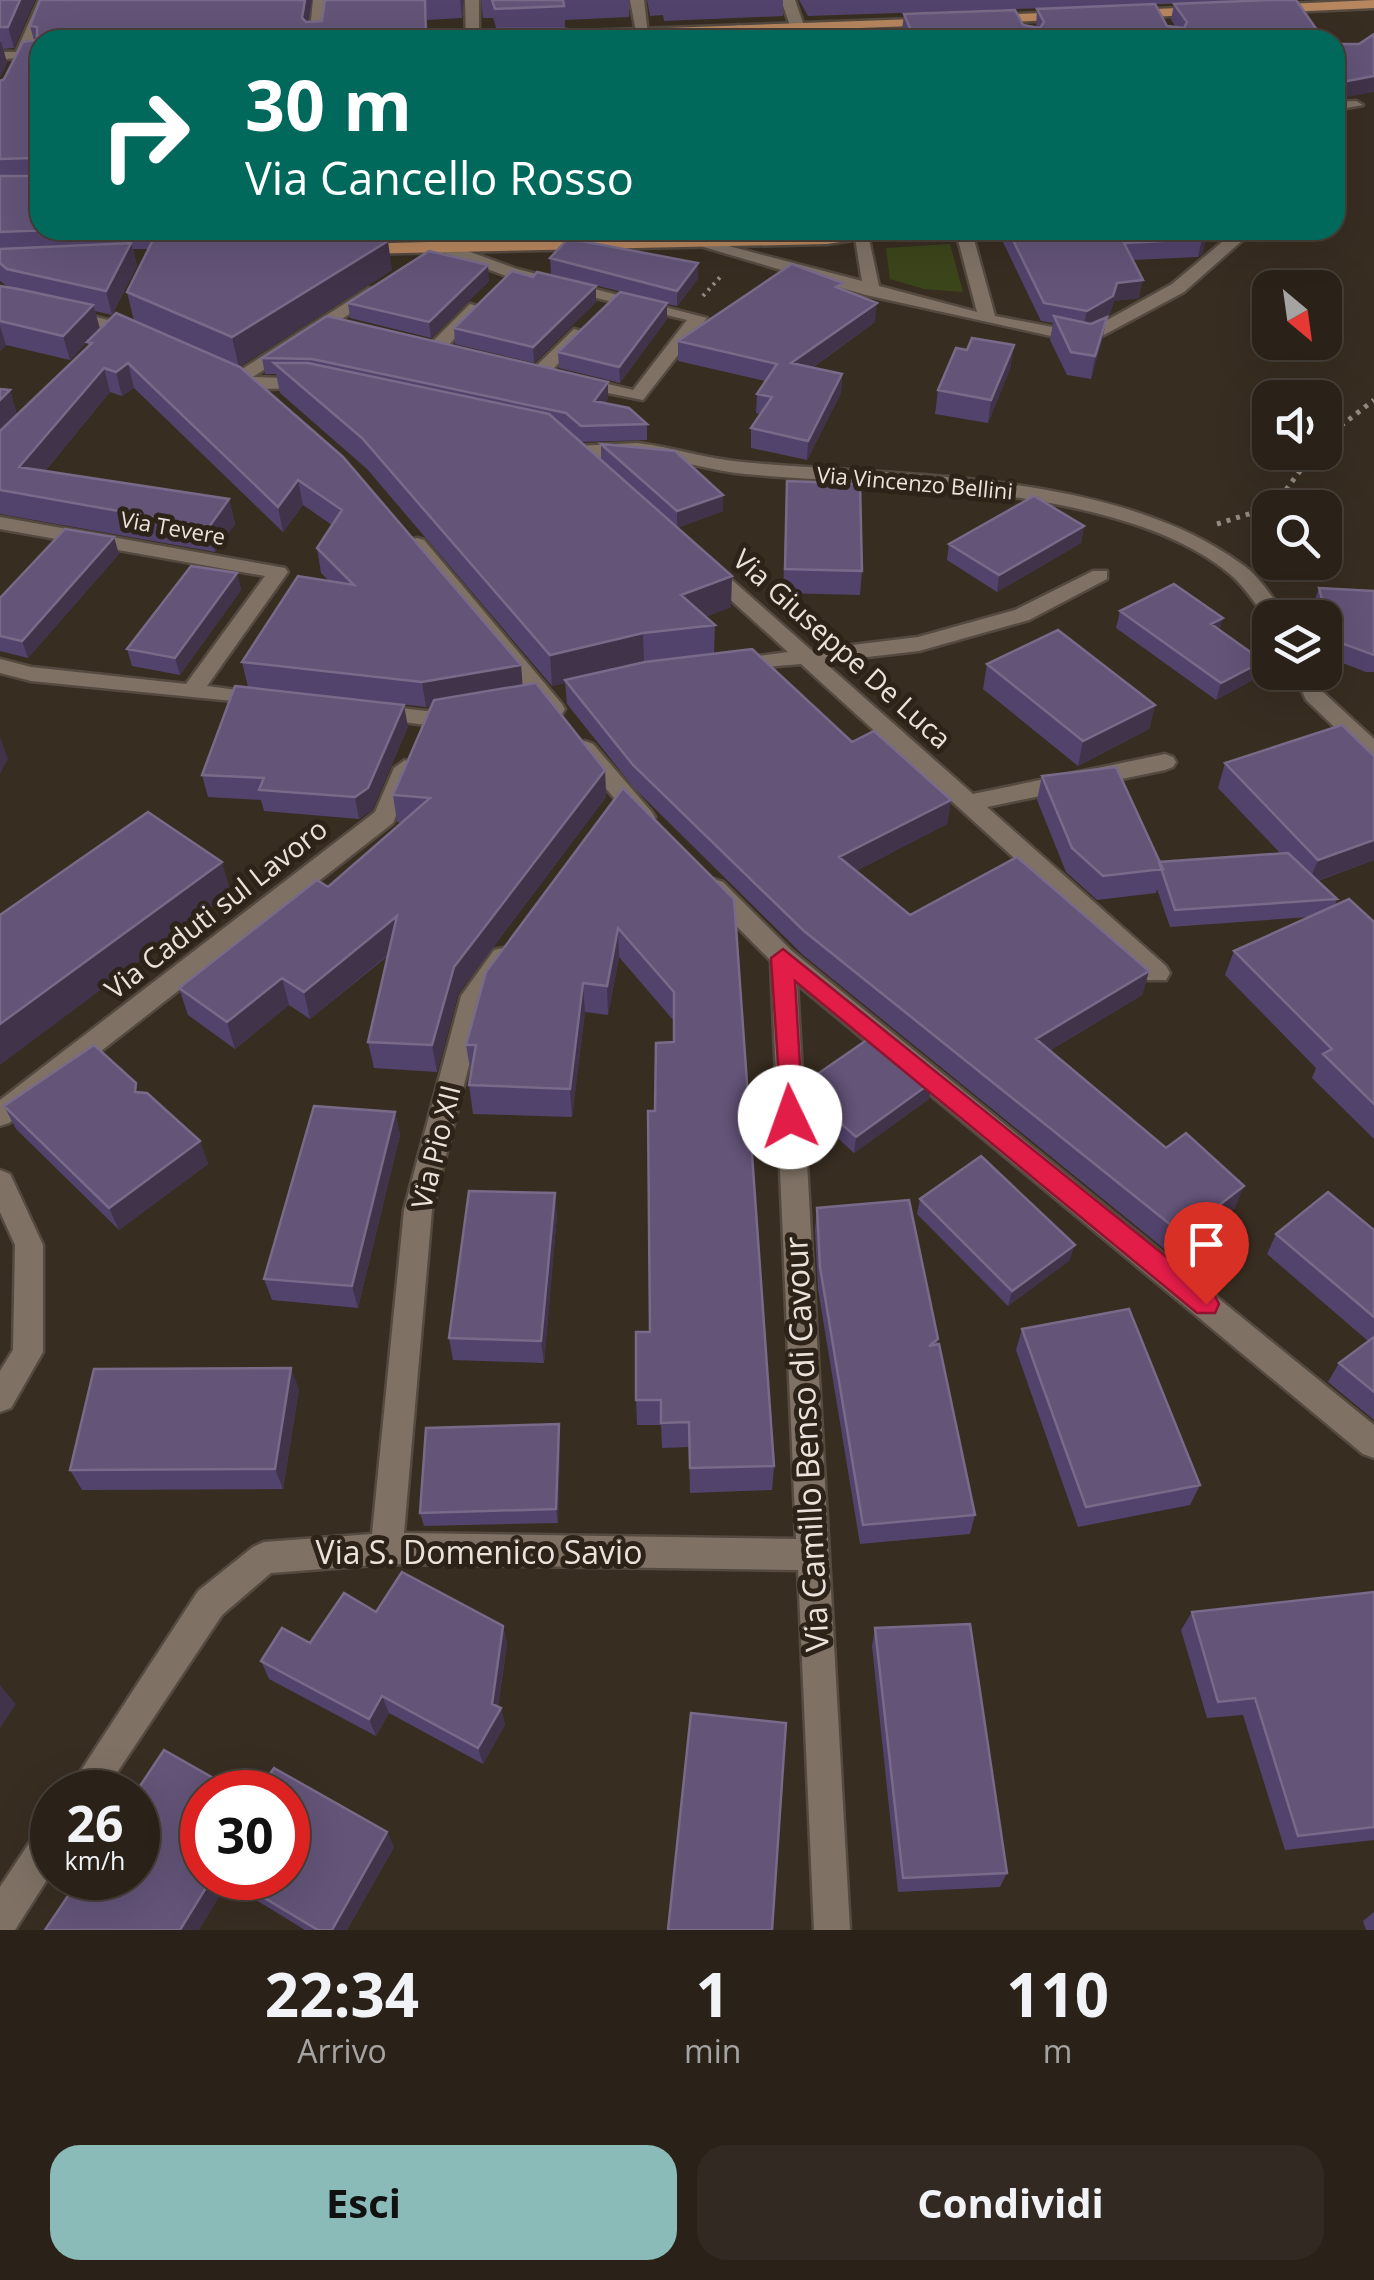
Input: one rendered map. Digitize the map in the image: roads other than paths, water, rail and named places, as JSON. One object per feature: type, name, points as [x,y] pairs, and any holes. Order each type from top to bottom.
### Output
[{"type":"main road","points":[[1146,0],[1155,13]]},
{"type":"main road","points":[[1244,10],[1374,4]]},
{"type":"main road","points":[[1116,15],[1227,11]]},
{"type":"main road","points":[[974,20],[1022,24],[1078,16]]},
{"type":"main road","points":[[829,30],[862,24],[955,21]]},
{"type":"main road","points":[[830,30],[862,24]]},
{"type":"main road","points":[[706,30],[746,30]]},
{"type":"main road","points":[[11,77],[21,56],[30,56]]},
{"type":"main road","points":[[336,249],[742,240]]},
{"type":"street","points":[[33,30],[46,0]]},
{"type":"street","points":[[317,30],[320,0]]},
{"type":"street","points":[[472,0],[472,30]]},
{"type":"street","points":[[636,0],[643,30]]},
{"type":"street","points":[[788,0],[795,30]]},
{"type":"street","points":[[1155,13],[1165,27]]},
{"type":"street","points":[[0,56],[21,56],[30,36]]},
{"type":"street","points":[[1345,106],[1356,105]]},
{"type":"street","points":[[862,240],[872,291]]},
{"type":"street","points":[[966,240],[988,320]]},
{"type":"street","points":[[698,243],[988,320],[1087,339],[1178,288],[1234,240]]},
{"type":"street","points":[[411,268],[443,246],[500,286],[603,311],[692,317],[636,396],[531,370],[603,311]]},
{"type":"street","points":[[246,381],[339,325],[394,279]]},
{"type":"street","points":[[435,348],[500,286]]},
{"type":"street","points":[[0,298],[118,324],[152,339]]},
{"type":"street","points":[[204,362],[246,381],[282,410]]},
{"type":"street","points":[[246,381],[333,388]]},
{"type":"street","name":"Via Vincenzo Bellini","points":[[605,478],[568,444],[637,449],[736,468],[1011,490],[1161,526],[1225,558],[1265,600]]},
{"type":"street","name":"Via Tevere","points":[[0,523],[278,572],[193,690]]},
{"type":"street","points":[[406,532],[554,696],[617,804],[663,837]]},
{"type":"street","name":"Via Giuseppe De Luca","points":[[692,555],[1157,973]]},
{"type":"street","points":[[718,667],[919,644],[1022,616],[1100,575]]},
{"type":"street","points":[[0,666],[31,674],[291,702]]},
{"type":"street","points":[[0,677],[31,674]]},
{"type":"street","points":[[1312,690],[1374,752]]},
{"type":"street","points":[[511,704],[554,696]]},
{"type":"street","points":[[349,709],[426,718],[477,709]]},
{"type":"street","name":"Via Caduti sul Lavoro","points":[[0,1115],[385,817],[426,718]]},
{"type":"street","points":[[968,803],[1165,762]]},
{"type":"street","points":[[703,878],[783,958],[1374,1444]]},
{"type":"street","name":"Via Pio XII","points":[[387,1548],[418,1210],[474,996],[520,934]]},
{"type":"street","name":"Via Camillo Benso di Cavour","points":[[783,958],[832,1930]]},
{"type":"street","points":[[0,1182],[28,1245],[28,1352],[0,1398]]},
{"type":"street","name":"Via S. Domenico Savio","points":[[99,1770],[210,1603],[264,1558],[387,1548],[812,1554]]},
{"type":"street","points":[[0,1920],[30,1874]]}]
